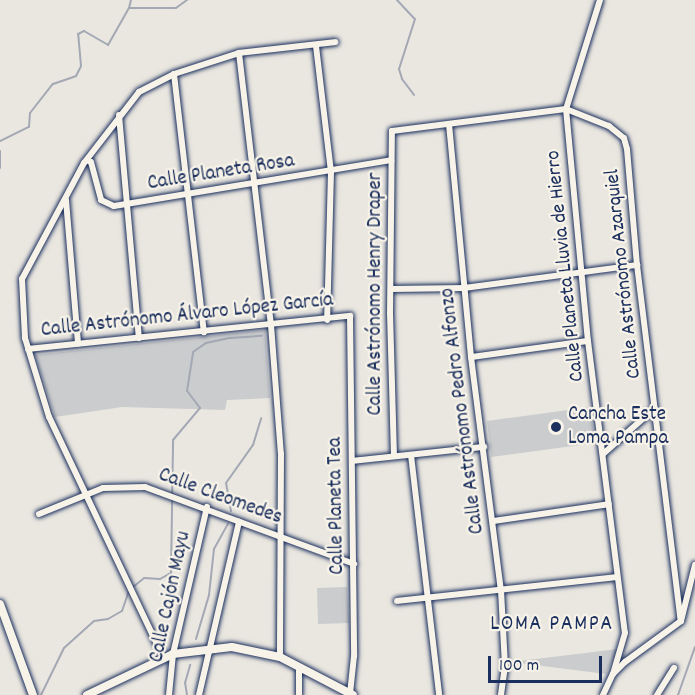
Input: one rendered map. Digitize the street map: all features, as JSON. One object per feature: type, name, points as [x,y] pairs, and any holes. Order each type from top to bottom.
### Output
[{"type":"street","name":"Calle Planeta Lluvia de Hierro","points":[[600,0],[566,109],[584,273],[588,341],[625,641],[603,695]]},
{"type":"street","points":[[164,659],[49,417],[28,349],[22,279],[87,160],[106,139],[119,114],[139,92],[174,74],[239,53],[316,46],[335,42]]},
{"type":"street","points":[[316,46],[331,172],[327,320]]},
{"type":"street","points":[[239,53],[271,325],[281,454],[280,657]]},
{"type":"street","points":[[174,74],[204,332]]},
{"type":"street","points":[[449,124],[566,109]]},
{"type":"street","name":"Calle Astrónomo Azarquiel","points":[[566,109],[609,126],[624,138],[637,265],[681,621]]},
{"type":"street","points":[[119,114],[139,338]]},
{"type":"street","name":"Calle Astrónomo Henry Draper","points":[[394,456],[392,131],[449,124]]},
{"type":"street","name":"Calle Astrónomo Pedro Alfonzo","points":[[449,124],[471,357],[501,590],[505,666],[501,695]]},
{"type":"street","name":"Calle Planeta Rosa","points":[[87,160],[101,200],[114,206],[331,172],[391,160]]},
{"type":"street","points":[[66,200],[78,343]]},
{"type":"street","points":[[392,290],[464,288],[637,265]]},
{"type":"street","name":"Calle Astrónomo Álvaro López García","points":[[28,349],[350,316]]},
{"type":"street","name":"Calle Planeta Tea","points":[[350,316],[354,564],[351,695]]},
{"type":"street","points":[[471,357],[588,341]]},
{"type":"street","points":[[603,454],[655,408]]},
{"type":"street","points":[[352,460],[484,447]]},
{"type":"street","points":[[411,454],[439,695]]},
{"type":"street","name":"Calle Cleomedes","points":[[39,514],[110,487],[145,486],[207,507],[239,522],[354,564]]},
{"type":"street","points":[[493,521],[609,504]]},
{"type":"street","name":"Calle Cajón Mayu","points":[[169,695],[173,654],[207,507]]},
{"type":"street","points":[[199,695],[207,649],[239,522]]},
{"type":"street","points":[[613,674],[681,621],[695,565]]},
{"type":"street","points":[[397,601],[617,577]]},
{"type":"street","points":[[0,604],[33,695]]},
{"type":"street","points":[[87,695],[173,654],[232,647],[280,657],[351,695]]},
{"type":"street","points":[[657,695],[674,668]]},
{"type":"street","points":[[298,695],[299,669]]},
{"type":"shaded area","points":[[265,330],[270,398],[227,400],[225,410],[122,407],[55,417],[35,355]]},
{"type":"shaded area","points":[[590,407],[595,443],[491,457],[487,421]]},
{"type":"shaded area","points":[[347,587],[349,623],[318,624],[317,588]]},
{"type":"shaded area","points":[[618,649],[606,674],[511,662]]},
{"type":"waterway","points":[[129,8],[131,0]]},
{"type":"waterway","points":[[0,141],[29,127],[30,113],[53,84],[76,76],[81,66],[78,34],[84,31],[108,45],[129,8],[176,8],[187,0]]},
{"type":"waterway","points":[[397,0],[415,19],[399,69],[402,79],[414,95]]},
{"type":"waterway","points":[[0,151],[0,168]]},
{"type":"waterway","points":[[133,587],[144,578],[160,579],[171,573],[173,440],[200,408],[187,391],[193,352],[206,343],[230,338],[262,336]]},
{"type":"waterway","points":[[231,511],[226,483],[253,445],[261,418]]},
{"type":"waterway","points":[[196,639],[209,595],[214,549],[228,524]]},
{"type":"waterway","points":[[41,695],[64,648],[94,621],[108,619],[122,611],[129,591]]},
{"type":"waterway","points":[[678,695],[695,647]]},
{"type":"waterway","points":[[187,695],[185,683],[190,665]]},
{"type":"place","name":"Cancha Este Loma Pampa","points":[[556,427]]},
{"type":"district","name":"LOMA PAMPA","points":[[552,625]]}]
